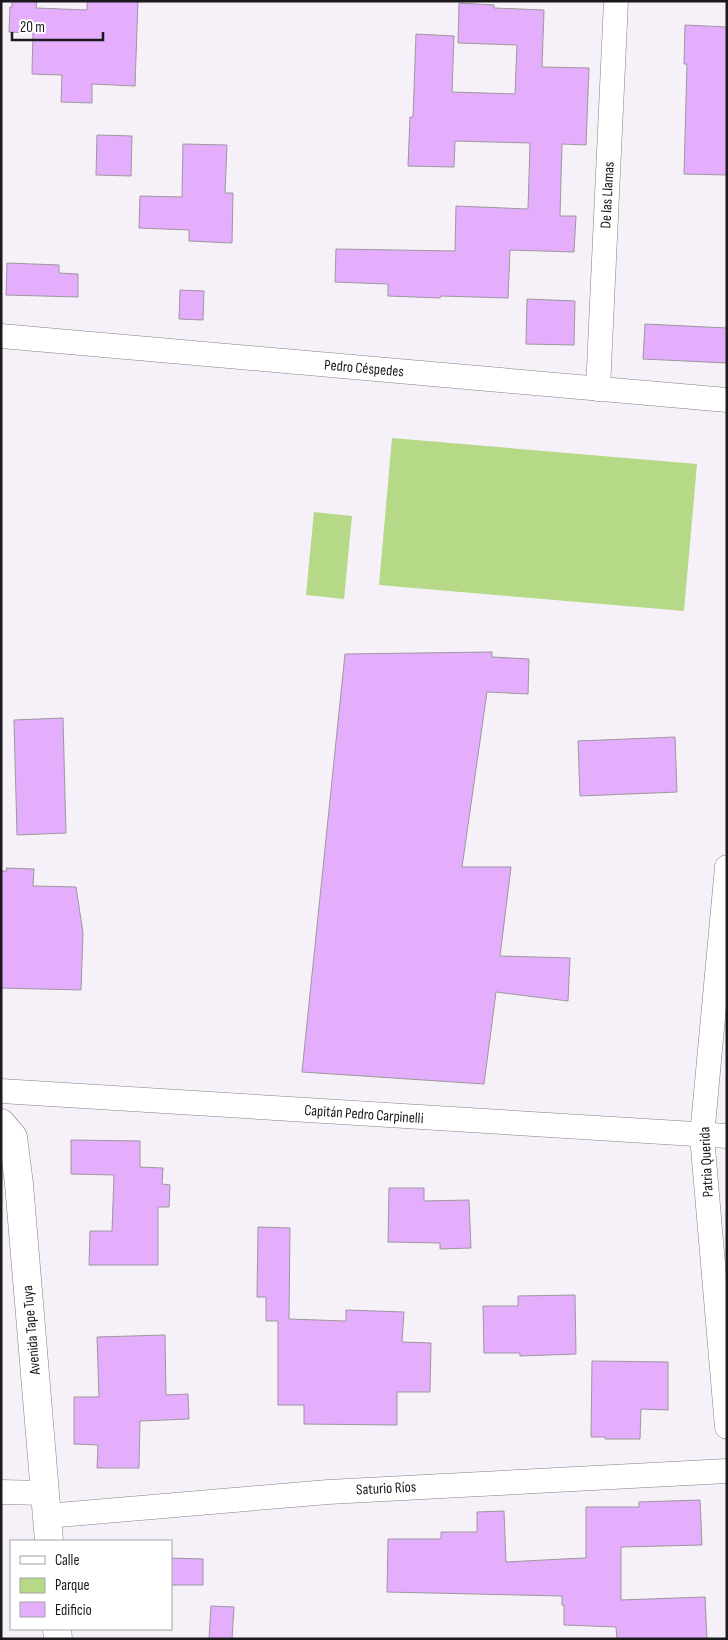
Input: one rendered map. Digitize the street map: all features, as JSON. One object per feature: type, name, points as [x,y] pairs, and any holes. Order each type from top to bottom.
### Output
[{"type":"street","name":"De las Llamas","points":[[598,389],[616,1]]},
{"type":"street","name":"Pedro Céspedes","points":[[1,336],[727,400]]},
{"type":"street","name":"Patria Querida","points":[[727,867],[702,1136],[727,1427]]},
{"type":"street","name":"Capitán Pedro Carpinelli","points":[[1,1091],[702,1136],[727,1136]]},
{"type":"street","name":"Avenida Tape Tuya","points":[[1,1123],[13,1137],[19,1184],[47,1517]]},
{"type":"street","name":"Saturio Ríos","points":[[1,1492],[47,1517],[328,1492],[727,1471]]},
{"type":"green space","points":[[392,438],[697,464],[684,611],[379,585]]},
{"type":"green space","points":[[314,512],[352,516],[344,599],[306,595]]},
{"type":"building","points":[[12,1],[37,1],[36,8],[87,10],[87,1],[138,1],[135,86],[92,84],[92,103],[61,102],[62,75],[32,74],[33,33],[9,32]]},
{"type":"building","points":[[459,3],[494,5],[494,8],[544,10],[542,67],[589,68],[586,145],[562,144],[560,216],[576,216],[574,252],[510,250],[508,298],[388,296],[388,284],[335,282],[336,249],[455,251],[456,206],[528,209],[530,143],[455,141],[454,167],[408,166],[410,117],[413,117],[416,34],[454,36],[452,92],[515,94],[517,45],[458,43]]},
{"type":"building","points":[[685,25],[727,27],[727,175],[684,174],[687,64],[684,64]]},
{"type":"building","points":[[97,135],[132,136],[131,176],[96,175]]},
{"type":"building","points":[[183,144],[227,145],[225,193],[233,193],[232,243],[189,241],[189,230],[139,228],[140,196],[182,197]]},
{"type":"building","points":[[7,263],[59,265],[59,273],[78,274],[78,297],[6,295]]},
{"type":"building","points":[[180,290],[204,291],[203,320],[179,319]]},
{"type":"building","points":[[527,299],[575,301],[574,345],[526,344]]},
{"type":"building","points":[[645,324],[727,328],[727,363],[643,359]]},
{"type":"building","points":[[492,652],[492,657],[529,659],[528,694],[487,692],[462,867],[511,867],[500,956],[570,958],[568,1001],[496,992],[484,1084],[302,1072],[345,654]]},
{"type":"building","points":[[63,718],[66,833],[17,835],[14,720]]},
{"type":"building","points":[[675,737],[677,792],[580,796],[578,741]]},
{"type":"building","points":[[6,868],[34,869],[33,886],[76,887],[83,933],[81,990],[1,988],[1,871],[7,871]]},
{"type":"building","points":[[71,1140],[140,1141],[140,1167],[163,1168],[162,1184],[170,1185],[169,1207],[158,1207],[158,1265],[89,1265],[90,1231],[112,1231],[114,1175],[71,1174]]},
{"type":"building","points":[[389,1188],[424,1188],[424,1201],[469,1200],[471,1248],[440,1249],[440,1243],[388,1242]]},
{"type":"building","points":[[258,1227],[290,1228],[289,1319],[346,1321],[346,1310],[404,1312],[402,1342],[431,1343],[430,1392],[397,1392],[397,1425],[304,1424],[304,1405],[278,1405],[278,1321],[266,1321],[266,1297],[257,1297]]},
{"type":"building","points":[[575,1295],[576,1354],[520,1356],[520,1353],[484,1353],[483,1306],[518,1306],[518,1296]]},
{"type":"building","points":[[165,1335],[166,1395],[188,1394],[189,1419],[140,1421],[139,1468],[97,1468],[98,1445],[74,1444],[74,1397],[99,1397],[97,1337]]},
{"type":"building","points":[[592,1361],[668,1362],[668,1410],[641,1409],[640,1439],[591,1437]]},
{"type":"building","points":[[700,1500],[702,1545],[621,1547],[621,1600],[705,1597],[707,1639],[617,1639],[616,1627],[564,1625],[562,1596],[387,1592],[388,1539],[441,1539],[441,1532],[477,1532],[477,1512],[504,1511],[506,1562],[586,1558],[586,1507],[639,1507],[639,1502]]},
{"type":"building","points":[[172,1558],[203,1559],[203,1585],[172,1585]]},
{"type":"building","points":[[211,1606],[234,1607],[232,1639],[209,1639]]}]
